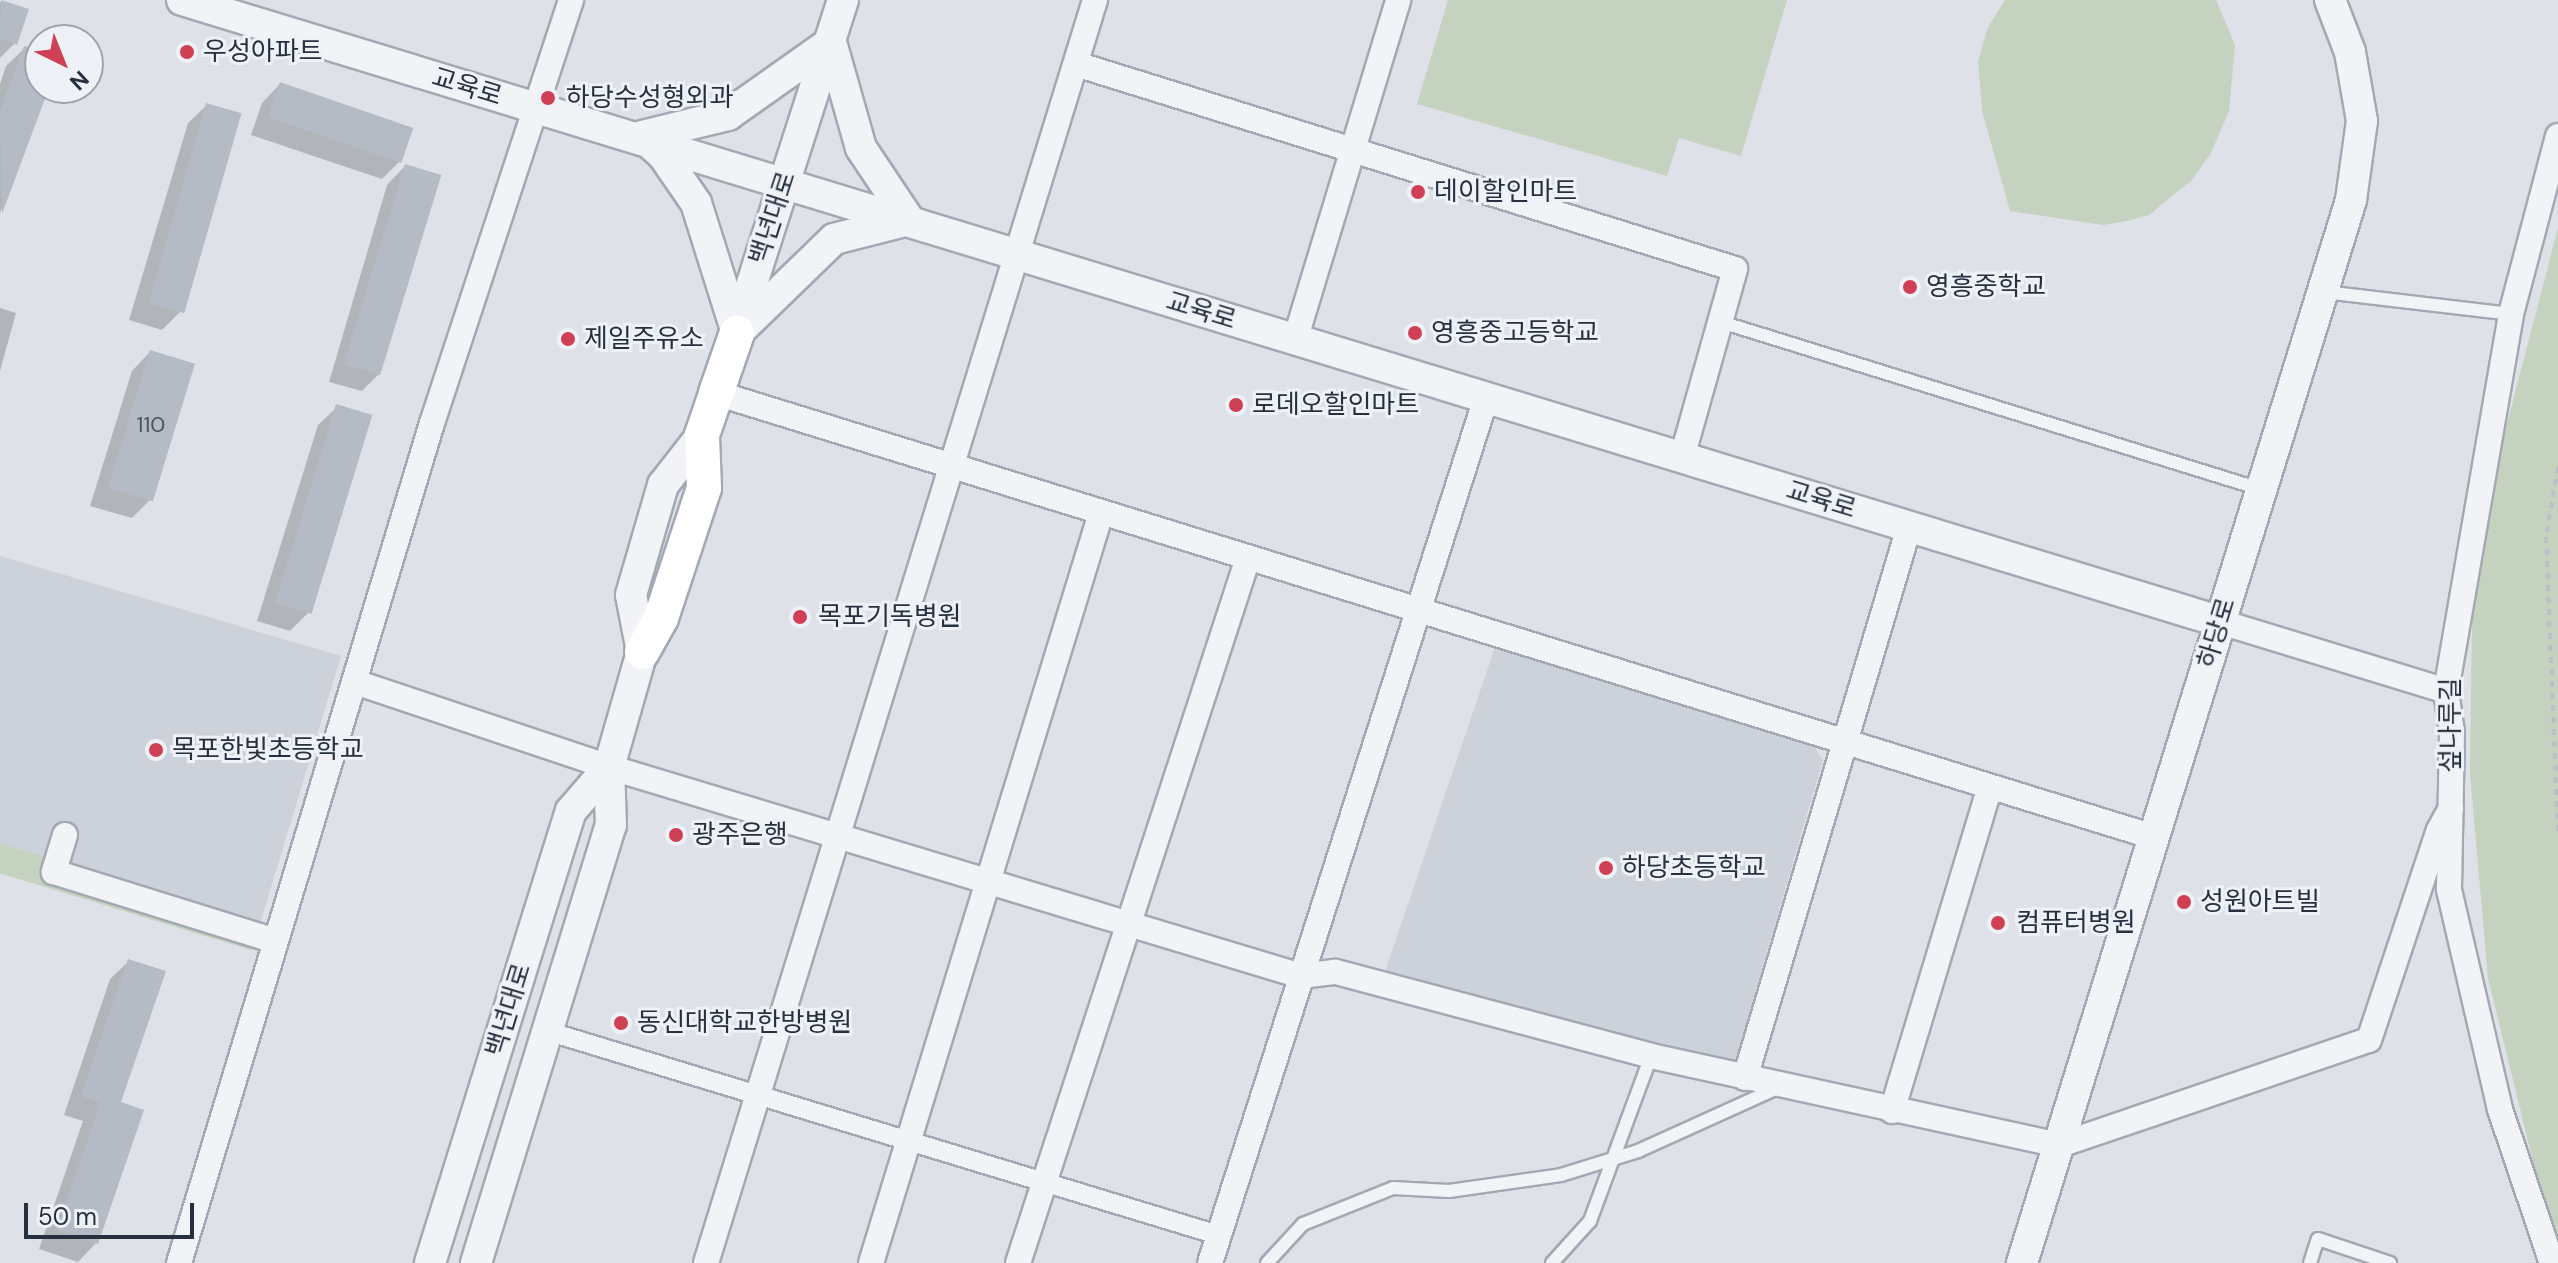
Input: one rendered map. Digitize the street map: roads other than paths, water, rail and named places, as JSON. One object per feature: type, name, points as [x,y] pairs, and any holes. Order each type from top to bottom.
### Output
[{"type":"main road","name":"백년대로","points":[[642,652],[661,618],[704,488],[702,435],[737,333]]},
{"type":"street","name":"교육로","points":[[182,0],[535,108],[642,136],[1014,254],[2221,622]]},
{"type":"street","points":[[179,1263],[355,682],[571,0]]},
{"type":"street","name":"백년대로","points":[[737,333],[843,0]]},
{"type":"street","points":[[706,1263],[1014,254],[1095,0]]},
{"type":"street","points":[[1295,340],[1398,0]]},
{"type":"street","name":"하당로","points":[[2022,1263],[2351,200],[2362,121],[2350,52],[2330,0]]},
{"type":"street","points":[[831,42],[861,148],[909,220],[834,239],[737,333],[696,203],[663,155],[642,136],[728,115],[831,42]]},
{"type":"street","points":[[1076,64],[1735,269],[1682,458]]},
{"type":"street","name":"섶나루길","points":[[2552,1263],[2500,1109],[2449,889],[2452,732],[2446,691],[2511,314],[2558,136]]},
{"type":"street","points":[[716,393],[2154,837]]},
{"type":"street","points":[[1210,1263],[1486,398]]},
{"type":"street","points":[[871,1263],[1101,513]]},
{"type":"street","points":[[1745,1078],[1909,527]]},
{"type":"street","points":[[1018,1263],[1248,558]]},
{"type":"street","points":[[2221,622],[2446,691]]},
{"type":"street","name":"백년대로","points":[[476,1263],[611,825],[609,767],[642,652]]},
{"type":"street","points":[[355,682],[609,767],[838,832],[1301,976],[1336,972],[1651,1056],[1892,1111],[2060,1145],[2369,1040],[2439,830],[2451,808]]},
{"type":"street","name":"백년대로","points":[[430,1263],[571,811],[609,767]]},
{"type":"street","points":[[1892,1111],[1990,787]]},
{"type":"street","points":[[65,835],[54,872],[275,941]]},
{"type":"street","points":[[547,1031],[1218,1235]]},
{"type":"lane","points":[[2324,292],[2511,314]]},
{"type":"lane","points":[[1721,322],[2262,489]]},
{"type":"lane","points":[[1552,1263],[1590,1221],[1651,1056]]},
{"type":"lane","points":[[1267,1263],[1286,1237],[1303,1224],[1393,1188],[1449,1191],[1523,1182],[1638,1151],[1783,1086]]},
{"type":"lane","points":[[2310,1263],[2318,1239],[2390,1263]]},
{"type":"place","name":"우성아파트","points":[[187,52]]},
{"type":"place","name":"하당수성형외과","points":[[548,98]]},
{"type":"place","name":"데이할인마트","points":[[1418,192]]},
{"type":"place","name":"영흥중학교","points":[[1910,287]]},
{"type":"place","name":"영흥중고등학교","points":[[1415,333]]},
{"type":"place","name":"제일주유소","points":[[568,339]]},
{"type":"place","name":"로데오할인마트","points":[[1236,405]]},
{"type":"place","name":"목포기독병원","points":[[800,617]]},
{"type":"place","name":"목포한빛초등학교","points":[[156,750]]},
{"type":"place","name":"광주은행","points":[[676,835]]},
{"type":"place","name":"하당초등학교","points":[[1606,868]]},
{"type":"place","name":"성원아트빌","points":[[2184,902]]},
{"type":"place","name":"컴퓨터병원","points":[[1998,923]]},
{"type":"place","name":"동신대학교한방병원","points":[[621,1023]]}]
